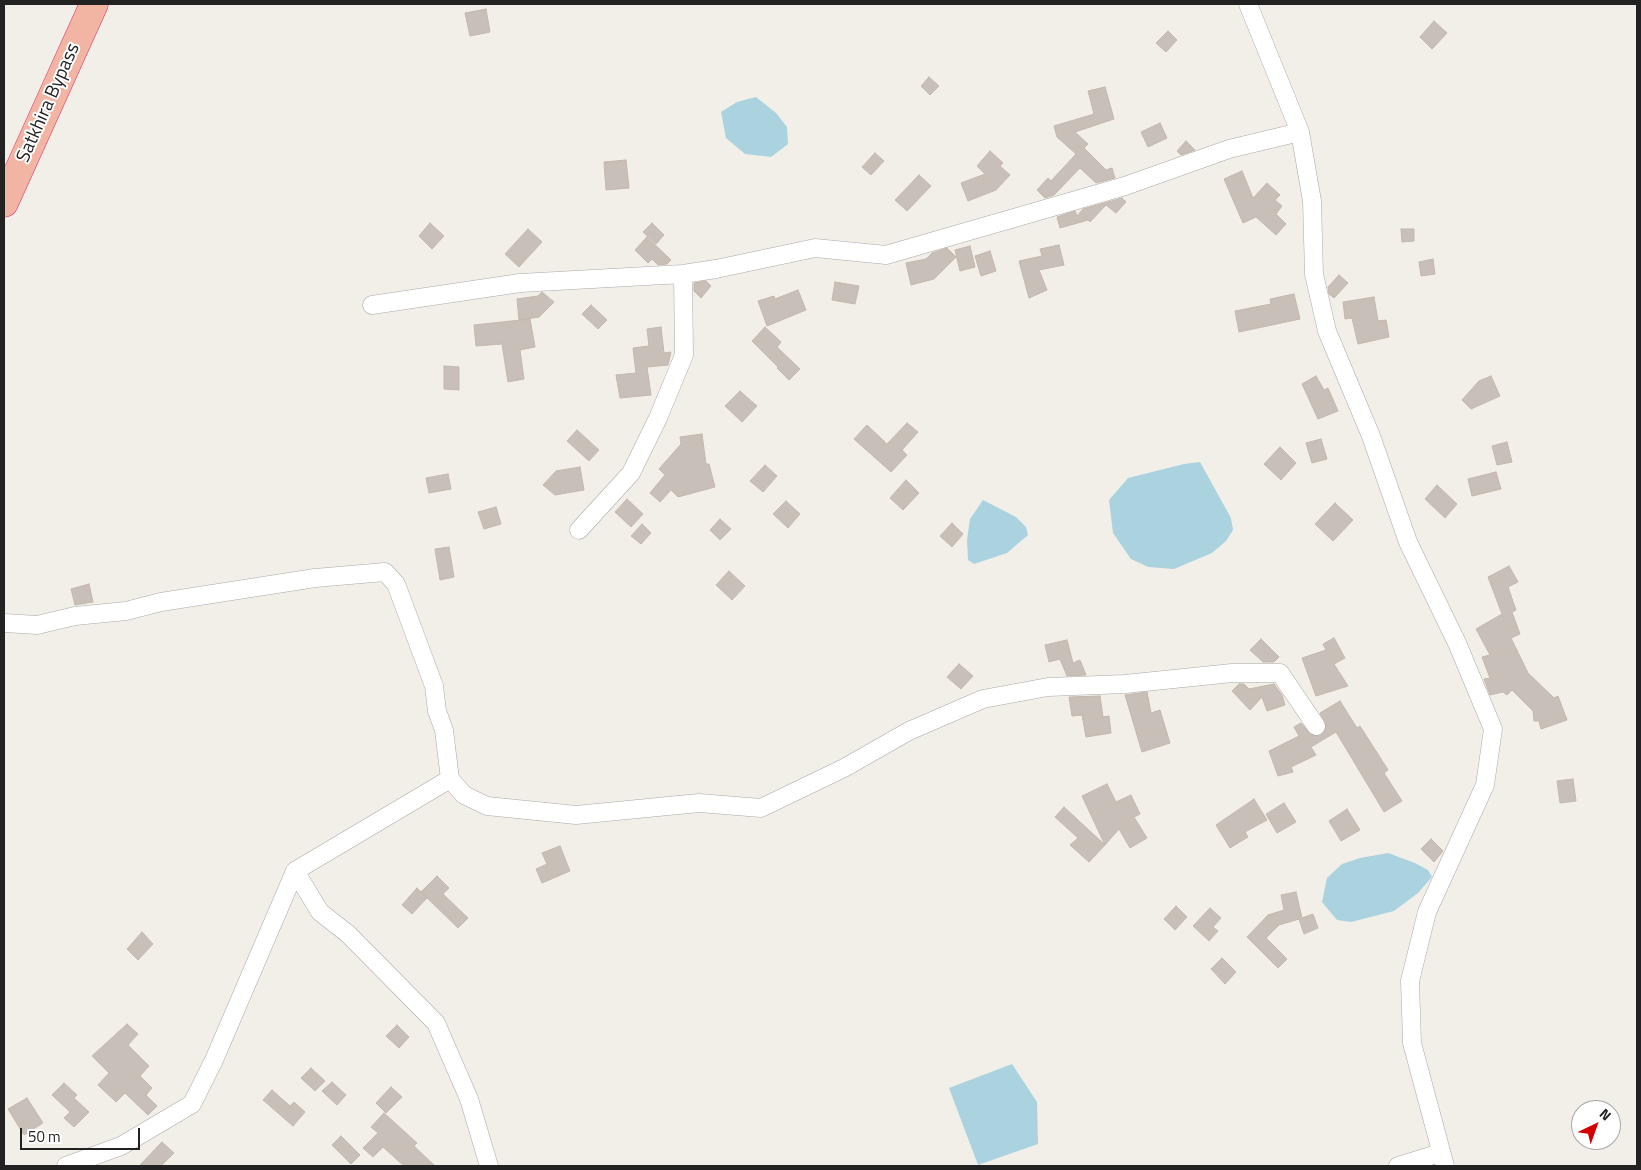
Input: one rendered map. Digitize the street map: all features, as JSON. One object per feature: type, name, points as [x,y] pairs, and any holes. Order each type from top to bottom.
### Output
[{"type":"highway","name":"Satkhira Bypass","points":[[4,203],[94,4]]},
{"type":"street","points":[[1248,4],[1300,132],[1312,201],[1314,274],[1327,331],[1371,436],[1408,542],[1457,643],[1493,729],[1485,785],[1427,912],[1410,981],[1412,1042],[1442,1159],[1398,1166]]},
{"type":"street","points":[[372,305],[520,283],[683,274],[815,248],[886,255],[1126,186],[1229,149],[1300,132]]},
{"type":"street","points":[[579,530],[631,473],[658,418],[684,354],[683,274]]},
{"type":"street","points":[[4,622],[36,625],[75,616],[126,611],[161,602],[315,578],[385,572],[396,584],[434,686],[437,711],[444,730],[450,778],[464,795],[487,806],[576,815],[699,803],[761,808],[844,768],[909,731],[983,699],[1048,686],[1125,684],[1232,673],[1280,673],[1316,726]]},
{"type":"street","points":[[66,1166],[121,1146],[192,1104],[214,1060],[295,871],[450,778]]},
{"type":"street","points":[[295,871],[320,912],[348,934],[436,1023],[469,1099],[489,1166]]},
{"type":"water","points":[[756,97],[776,113],[787,127],[788,144],[771,157],[745,154],[726,138],[721,112],[737,102]]},
{"type":"water","points":[[1200,462],[1231,518],[1233,530],[1226,541],[1212,553],[1174,569],[1148,567],[1131,559],[1113,533],[1109,500],[1128,478],[1184,464]]},
{"type":"water","points":[[983,500],[1016,517],[1026,527],[1028,535],[1007,553],[974,564],[968,560],[967,540],[970,519]]},
{"type":"water","points":[[1388,853],[1428,870],[1432,877],[1418,893],[1394,911],[1351,922],[1337,920],[1322,902],[1327,878],[1342,864],[1360,858]]},
{"type":"water","points":[[1012,1064],[1037,1102],[1038,1144],[978,1165],[949,1088]]},
{"type":"building","points":[[486,9],[490,32],[470,36],[465,13]]},
{"type":"building","points":[[1434,21],[1447,33],[1432,49],[1420,37]]},
{"type":"building","points":[[1168,31],[1177,40],[1166,52],[1156,43]]},
{"type":"building","points":[[929,77],[939,86],[930,95],[921,86]]},
{"type":"building","points":[[1105,87],[1114,119],[1075,132],[1088,144],[1084,148],[1106,170],[1112,168],[1115,178],[1096,183],[1080,168],[1054,195],[1045,198],[1037,190],[1048,178],[1051,181],[1076,154],[1057,137],[1054,126],[1094,114],[1088,91]]},
{"type":"building","points":[[1160,123],[1167,138],[1148,147],[1141,132]]},
{"type":"building","points":[[1186,141],[1195,150],[1181,155],[1177,151]]},
{"type":"building","points":[[990,151],[1003,163],[1000,166],[1010,175],[996,190],[968,201],[961,183],[985,174],[977,166]]},
{"type":"building","points":[[875,153],[884,161],[871,175],[862,167]]},
{"type":"building","points":[[626,160],[629,188],[606,190],[604,162]]},
{"type":"building","points":[[1242,171],[1253,198],[1267,183],[1280,195],[1275,200],[1282,206],[1276,214],[1286,224],[1276,235],[1256,217],[1243,223],[1224,179]]},
{"type":"building","points":[[919,175],[931,186],[907,211],[895,200]]},
{"type":"building","points":[[1122,198],[1126,202],[1116,213],[1106,205],[1090,222],[1088,220],[1060,228],[1057,217],[1075,211],[1077,216],[1083,209]]},
{"type":"building","points":[[430,223],[444,236],[432,249],[419,236]]},
{"type":"building","points":[[652,223],[664,235],[656,244],[643,232]]},
{"type":"building","points":[[528,229],[542,242],[519,267],[505,254]]},
{"type":"building","points":[[1401,229],[1414,229],[1414,241],[1402,242]]},
{"type":"building","points":[[647,237],[671,260],[667,264],[658,265],[652,259],[648,263],[635,250]]},
{"type":"building","points":[[1059,245],[1064,265],[1039,270],[1047,290],[1029,298],[1019,261],[1042,256],[1040,249]]},
{"type":"building","points":[[970,246],[975,267],[960,271],[955,250]]},
{"type":"building","points":[[947,248],[956,257],[934,279],[911,285],[906,263],[926,259],[932,253]]},
{"type":"building","points":[[990,251],[996,271],[981,276],[975,256]]},
{"type":"building","points":[[1433,259],[1435,274],[1421,276],[1419,262]]},
{"type":"building","points":[[1339,275],[1348,283],[1334,298],[1329,294],[1328,287]]},
{"type":"building","points":[[706,281],[711,286],[701,298],[694,291],[694,283]]},
{"type":"building","points":[[835,282],[859,286],[855,304],[832,300]]},
{"type":"building","points":[[798,290],[806,310],[767,326],[758,301],[774,296],[775,299]]},
{"type":"building","points":[[542,292],[554,302],[539,317],[519,320],[517,299],[538,296]]},
{"type":"building","points":[[1294,294],[1300,319],[1239,332],[1235,311],[1271,304],[1270,299]]},
{"type":"building","points":[[1374,297],[1378,321],[1386,320],[1389,337],[1358,344],[1352,318],[1345,319],[1343,302]]},
{"type":"building","points":[[591,305],[607,320],[598,329],[582,314]]},
{"type":"building","points":[[530,319],[535,347],[520,350],[524,379],[508,382],[502,344],[476,346],[474,325]]},
{"type":"building","points":[[661,327],[664,353],[671,352],[668,365],[647,367],[651,395],[620,398],[616,375],[636,373],[633,348],[649,346],[647,329]]},
{"type":"building","points":[[765,327],[781,342],[777,347],[800,369],[789,380],[752,341]]},
{"type":"building","points":[[444,366],[459,367],[459,390],[444,389]]},
{"type":"building","points":[[1316,376],[1324,390],[1328,388],[1338,411],[1318,419],[1302,384]]},
{"type":"building","points":[[1491,376],[1500,396],[1471,409],[1462,400],[1479,381]]},
{"type":"building","points":[[740,391],[757,406],[742,422],[725,406]]},
{"type":"building","points":[[907,423],[918,432],[902,450],[907,455],[891,472],[854,439],[867,425],[887,444]]},
{"type":"building","points":[[577,430],[599,450],[589,461],[567,441]]},
{"type":"building","points":[[702,434],[706,464],[709,464],[715,487],[678,497],[671,490],[660,502],[650,493],[665,475],[659,469],[681,444],[680,437]]},
{"type":"building","points":[[1321,439],[1327,459],[1312,463],[1306,443]]},
{"type":"building","points":[[1507,442],[1512,462],[1497,465],[1492,446]]},
{"type":"building","points":[[1280,447],[1296,463],[1281,480],[1264,464]]},
{"type":"building","points":[[765,465],[777,476],[763,492],[750,481]]},
{"type":"building","points":[[580,467],[584,490],[555,495],[543,485],[556,471]]},
{"type":"building","points":[[1496,472],[1501,489],[1472,496],[1468,479]]},
{"type":"building","points":[[448,474],[451,489],[429,493],[426,478]]},
{"type":"building","points":[[906,480],[919,493],[903,510],[890,498]]},
{"type":"building","points":[[1437,485],[1457,504],[1445,518],[1425,499]]},
{"type":"building","points":[[627,499],[643,514],[631,527],[615,512]]},
{"type":"building","points":[[786,501],[800,514],[788,528],[773,514]]},
{"type":"building","points":[[1335,503],[1353,520],[1333,541],[1315,524]]},
{"type":"building","points":[[496,507],[501,524],[484,529],[478,512]]},
{"type":"building","points":[[720,519],[731,529],[720,540],[710,530]]},
{"type":"building","points":[[952,523],[963,534],[952,547],[940,536]]},
{"type":"building","points":[[642,524],[651,533],[641,544],[631,536]]},
{"type":"building","points":[[449,547],[454,577],[440,580],[435,549]]},
{"type":"building","points":[[1509,566],[1518,582],[1508,587],[1516,610],[1512,612],[1520,634],[1511,638],[1528,673],[1554,698],[1558,696],[1567,720],[1541,729],[1539,721],[1534,721],[1533,711],[1512,690],[1507,695],[1503,692],[1490,695],[1484,679],[1490,678],[1482,657],[1490,655],[1476,629],[1502,614],[1488,577]]},
{"type":"building","points":[[729,571],[745,586],[732,600],[716,585]]},
{"type":"building","points":[[89,584],[93,602],[75,605],[71,589]]},
{"type":"building","points":[[1334,638],[1345,658],[1334,664],[1348,686],[1316,696],[1302,658],[1326,650],[1323,644]]},
{"type":"building","points":[[1261,639],[1279,657],[1274,662],[1263,662],[1250,650]]},
{"type":"building","points":[[1067,640],[1073,663],[1080,660],[1086,675],[1067,676],[1060,659],[1049,662],[1045,645]]},
{"type":"building","points":[[959,664],[973,676],[961,689],[947,677]]},
{"type":"building","points":[[1239,684],[1244,684],[1249,689],[1274,684],[1282,695],[1285,705],[1267,711],[1262,697],[1250,710],[1232,691]]},
{"type":"building","points":[[1147,692],[1151,713],[1160,710],[1170,743],[1142,752],[1125,695]]},
{"type":"building","points":[[1100,696],[1103,717],[1109,716],[1111,733],[1086,737],[1082,715],[1072,716],[1069,697]]},
{"type":"building","points":[[1340,701],[1357,728],[1360,726],[1388,770],[1384,773],[1402,801],[1384,812],[1336,732],[1311,747],[1316,755],[1291,767],[1293,772],[1278,776],[1269,751],[1299,736],[1294,727],[1301,723],[1311,735],[1322,734],[1326,725],[1320,713]]},
{"type":"building","points":[[1573,779],[1576,801],[1560,803],[1557,781]]},
{"type":"building","points":[[1107,784],[1116,802],[1131,795],[1140,814],[1134,817],[1147,838],[1130,848],[1119,829],[1105,845],[1082,796]]},
{"type":"building","points":[[1254,799],[1267,820],[1245,832],[1248,837],[1230,848],[1216,825]]},
{"type":"building","points":[[1284,803],[1296,822],[1277,833],[1266,814]]},
{"type":"building","points":[[1064,807],[1105,845],[1089,862],[1070,845],[1078,838],[1055,817]]},
{"type":"building","points":[[1347,809],[1360,830],[1341,841],[1329,821]]},
{"type":"building","points":[[1431,839],[1443,851],[1434,862],[1421,849]]},
{"type":"building","points":[[560,846],[570,871],[542,883],[536,869],[547,864],[542,853]]},
{"type":"building","points":[[437,876],[449,888],[443,894],[468,918],[458,928],[421,892]]},
{"type":"building","points":[[417,888],[427,898],[412,914],[402,905]]},
{"type":"building","points":[[1296,892],[1302,918],[1313,914],[1318,928],[1304,934],[1299,919],[1279,925],[1266,938],[1287,959],[1278,968],[1247,937],[1268,915],[1284,910],[1281,895]]},
{"type":"building","points":[[1176,906],[1187,917],[1175,930],[1164,919]]},
{"type":"building","points":[[1210,908],[1221,918],[1213,927],[1218,931],[1209,941],[1193,926]]},
{"type":"building","points":[[142,932],[153,944],[138,960],[127,949]]},
{"type":"building","points":[[1222,958],[1236,972],[1225,984],[1211,969]]},
{"type":"building","points":[[127,1024],[138,1034],[128,1045],[149,1066],[140,1076],[152,1088],[146,1095],[157,1106],[148,1115],[125,1093],[116,1102],[98,1085],[109,1073],[92,1056]]},
{"type":"building","points":[[397,1025],[409,1037],[399,1048],[386,1036]]},
{"type":"building","points":[[311,1068],[325,1081],[315,1091],[301,1078]]},
{"type":"building","points":[[332,1082],[346,1095],[337,1105],[322,1091]]},
{"type":"building","points":[[64,1083],[77,1095],[74,1098],[89,1112],[74,1127],[64,1118],[70,1112],[52,1095]]},
{"type":"building","points":[[391,1087],[402,1097],[386,1113],[376,1103]]},
{"type":"building","points":[[272,1090],[290,1106],[294,1102],[305,1112],[293,1126],[263,1100]]},
{"type":"building","points":[[27,1098],[43,1123],[24,1135],[8,1109]]},
{"type":"building","points":[[384,1113],[417,1143],[414,1146],[435,1166],[404,1166],[383,1147],[373,1157],[363,1148],[378,1133],[371,1127]]},
{"type":"building","points":[[341,1136],[360,1155],[351,1164],[332,1145]]},
{"type":"building","points":[[162,1142],[174,1153],[161,1166],[139,1166]]}]
